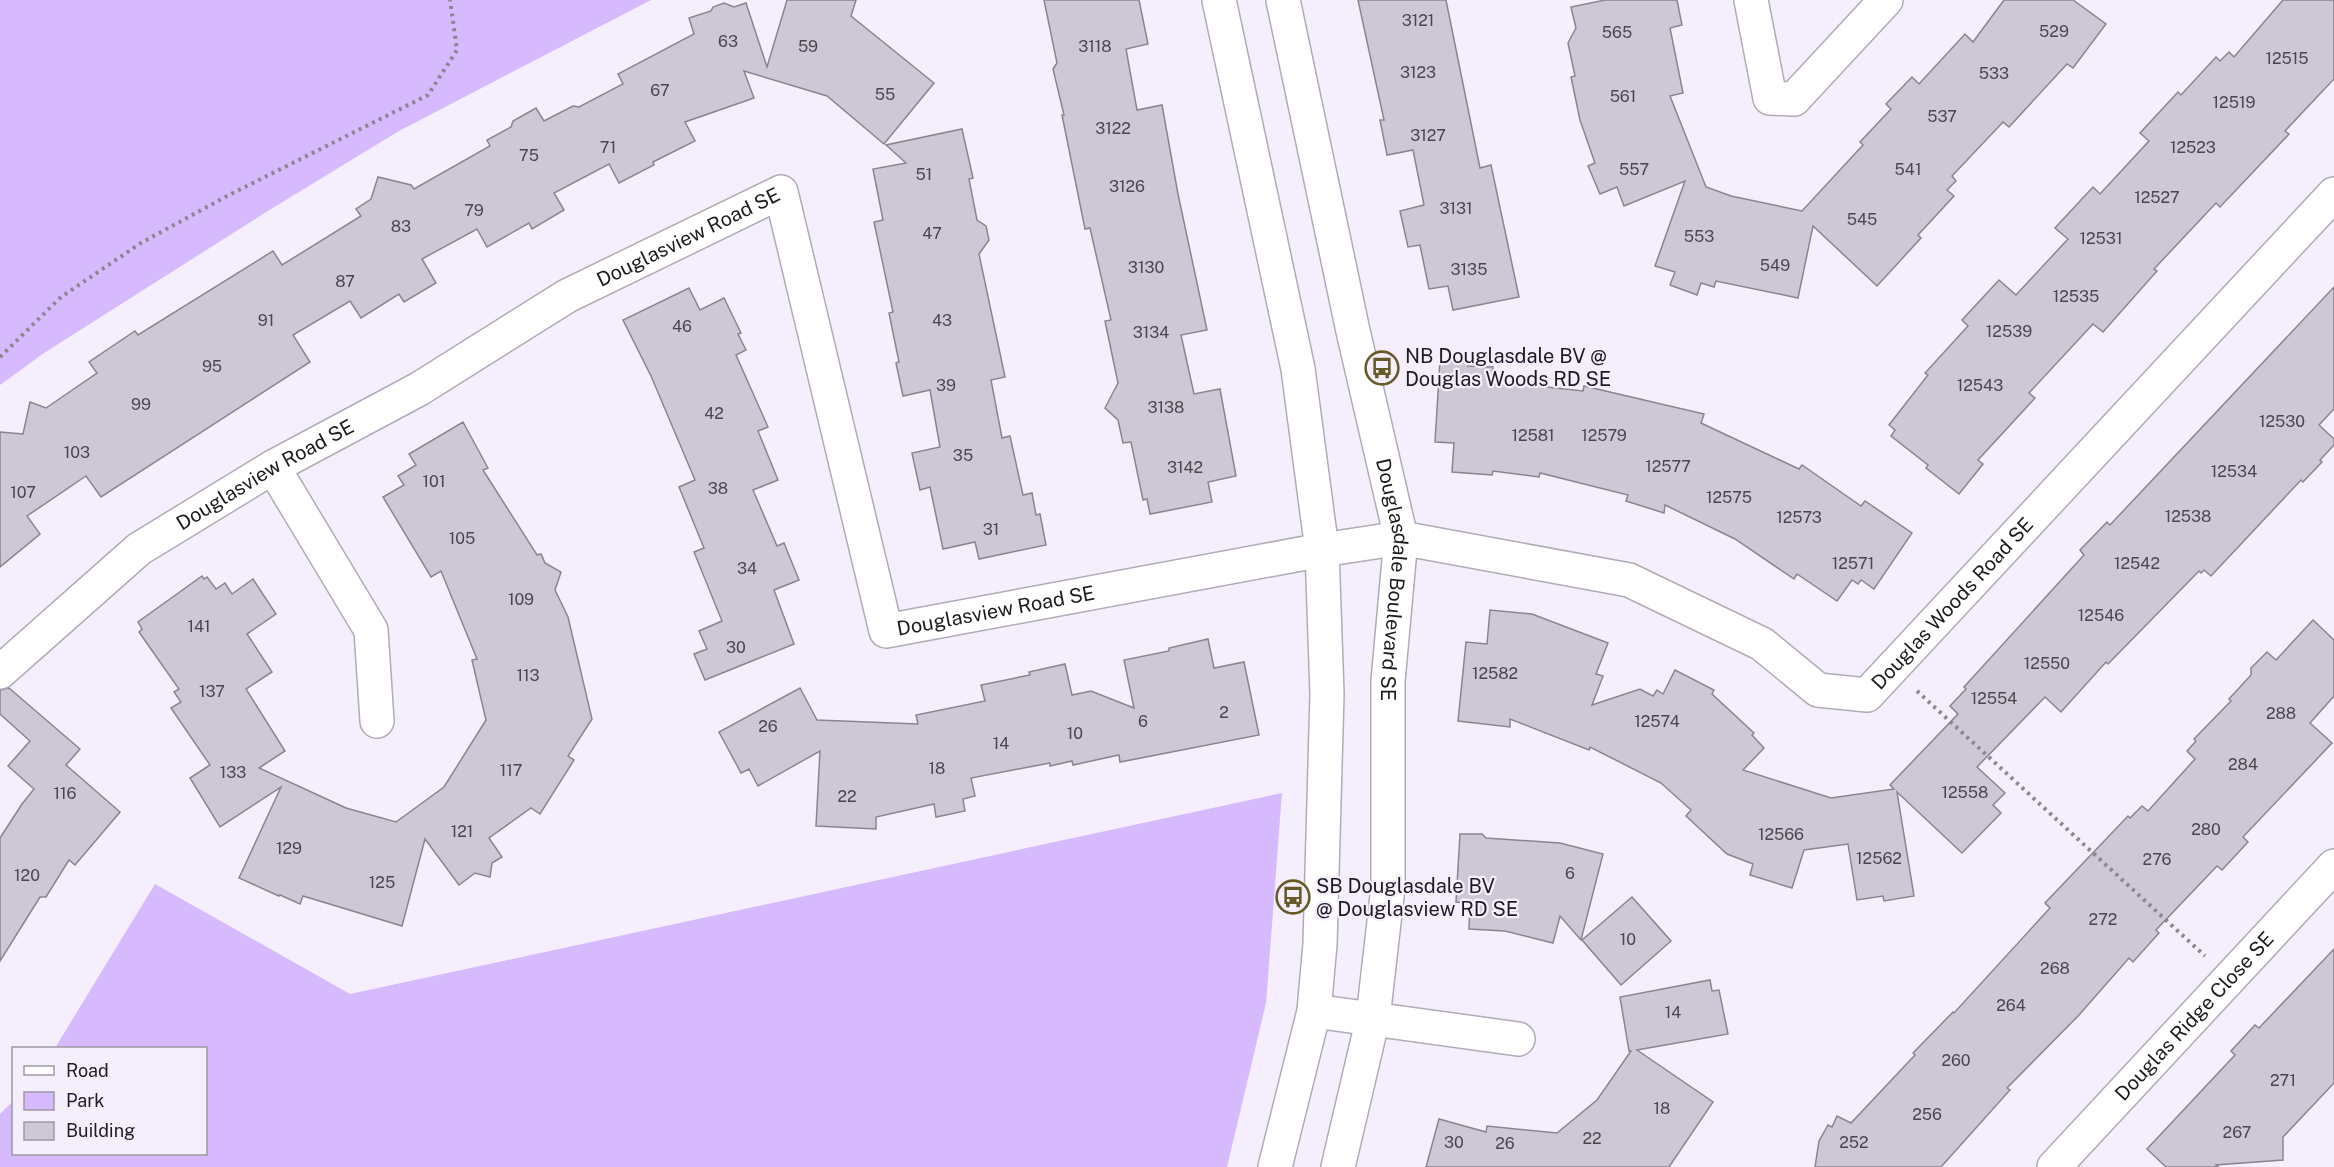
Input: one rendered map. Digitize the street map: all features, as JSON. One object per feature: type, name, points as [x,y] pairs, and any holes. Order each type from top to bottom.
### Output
[{"type":"street","points":[[1219,0],[1298,369],[1322,550],[1327,706],[1321,933],[1314,1011],[1275,1167]]},
{"type":"street","name":"Douglasdale Boulevard SE","points":[[1283,0],[1353,331],[1401,538],[1388,681],[1388,887],[1373,1018],[1338,1167]]},
{"type":"street","points":[[1751,0],[1770,98],[1794,99],[1886,0]]},
{"type":"street","name":"Douglasview Road SE","points":[[0,672],[139,549],[273,467],[419,389],[567,296],[781,192],[886,631],[1322,550]]},
{"type":"street","name":"Douglas Woods Road SE","points":[[1322,550],[1401,538],[1629,580],[1762,644],[1818,690],[1867,695],[2334,194]]},
{"type":"street","points":[[273,467],[371,630],[377,721]]},
{"type":"street","name":"Douglas Ridge Close SE","points":[[2054,1167],[2334,866]]},
{"type":"street","points":[[1314,1011],[1518,1039]]},
{"type":"path","points":[[0,357],[61,297],[141,243],[227,196],[428,95],[457,50],[450,0]]},
{"type":"path","points":[[1892,669],[2229,979]]},
{"type":"green space","points":[[0,0],[651,0],[399,131],[44,353],[0,385]]},
{"type":"green space","points":[[1282,793],[1266,1003],[1227,1167],[0,1167],[0,1114],[12,1102],[12,1155],[207,1155],[207,1047],[56,1047],[155,884],[350,994]]},
{"type":"building","points":[[787,0],[856,0],[851,16],[934,83],[884,144],[827,96],[744,71],[754,98],[685,122],[695,141],[653,162],[654,165],[619,183],[609,164],[554,193],[564,210],[532,229],[529,223],[487,247],[477,229],[422,259],[436,283],[404,302],[399,294],[361,318],[350,301],[293,335],[310,362],[101,497],[86,476],[27,516],[40,534],[0,567],[0,432],[23,434],[30,402],[46,408],[97,373],[89,362],[135,331],[138,335],[273,251],[282,265],[361,216],[356,209],[371,199],[378,177],[411,185],[414,189],[490,146],[487,140],[511,127],[513,121],[536,108],[544,121],[573,106],[579,107],[623,84],[618,74],[694,34],[689,18],[711,11],[713,7],[724,3],[734,7],[746,3],[767,67]]},
{"type":"building","points":[[1044,0],[1139,0],[1148,44],[1126,49],[1137,110],[1162,105],[1207,330],[1181,335],[1194,394],[1220,389],[1236,476],[1208,482],[1212,502],[1150,514],[1147,499],[1143,500],[1131,442],[1123,443],[1118,420],[1105,408],[1118,383],[1105,321],[1111,320],[1090,228],[1085,229],[1053,69],[1057,63]]},
{"type":"building","points":[[1358,0],[1446,0],[1480,168],[1491,165],[1519,297],[1453,310],[1448,286],[1429,289],[1420,245],[1408,247],[1400,211],[1424,205],[1413,150],[1387,155],[1380,120],[1384,120]]},
{"type":"building","points":[[1605,0],[1677,0],[1682,25],[1670,28],[1683,93],[1670,96],[1706,187],[1731,196],[1802,211],[1863,145],[1860,142],[1891,109],[1886,104],[1912,77],[1919,84],[1965,34],[1973,42],[2004,0],[2073,0],[2106,24],[2073,68],[2067,64],[2009,127],[2003,122],[1952,176],[1956,181],[1947,190],[1954,196],[1918,235],[1921,238],[1877,286],[1813,226],[1798,298],[1716,281],[1714,287],[1701,283],[1697,295],[1670,285],[1675,272],[1655,266],[1685,181],[1624,206],[1617,187],[1600,194],[1588,166],[1595,163],[1580,120],[1571,77],[1575,76],[1568,43],[1576,28],[1571,7]]},
{"type":"building","points":[[2283,0],[2334,0],[2334,79],[2285,131],[2289,134],[2220,207],[2216,203],[2154,269],[2157,271],[2103,332],[2093,324],[2029,393],[2035,398],[1978,460],[1983,464],[1959,494],[1926,468],[1928,465],[1891,436],[1895,430],[1889,425],[1928,375],[1925,373],[1968,326],[1962,320],[1999,280],[2016,295],[2068,239],[2055,228],[2093,187],[2100,194],[2149,141],[2140,133],[2178,92],[2181,95],[2216,57],[2220,61],[2229,52],[2234,57]]},
{"type":"building","points":[[962,129],[973,178],[969,179],[977,220],[986,226],[989,240],[979,254],[1005,377],[991,380],[1002,438],[1010,436],[1023,495],[1032,493],[1036,515],[1040,514],[1046,545],[979,559],[975,542],[943,549],[930,487],[920,490],[912,453],[940,447],[930,390],[903,396],[889,313],[893,312],[874,222],[883,220],[873,169],[906,163],[886,145]]},
{"type":"building","points":[[2334,287],[2334,409],[2319,425],[2334,439],[2334,445],[2320,460],[2322,462],[2303,482],[2301,480],[2211,576],[2204,570],[2201,573],[2199,571],[2108,664],[2106,662],[2061,712],[2045,697],[1977,767],[2005,793],[1993,805],[2001,813],[1962,853],[1897,792],[1914,896],[1884,901],[1883,896],[1857,900],[1848,844],[1804,850],[1792,888],[1750,875],[1753,864],[1727,854],[1686,816],[1691,810],[1661,783],[1590,747],[1589,750],[1510,719],[1510,727],[1458,721],[1466,642],[1487,644],[1490,610],[1532,614],[1608,643],[1596,674],[1603,676],[1592,705],[1640,689],[1653,696],[1657,690],[1663,694],[1675,670],[1714,690],[1712,694],[1754,733],[1752,735],[1764,748],[1743,770],[1831,798],[1894,789],[1890,785],[1958,714],[1950,706],[1966,689],[1964,687],[2084,555],[2080,550],[2107,522],[2110,525]]},
{"type":"building","points":[[689,288],[700,310],[724,298],[741,333],[738,334],[746,350],[736,355],[768,427],[758,431],[778,480],[753,490],[777,546],[784,543],[799,580],[774,590],[794,644],[705,680],[694,654],[707,649],[699,631],[722,621],[694,552],[704,548],[679,487],[695,480],[651,376],[623,320]]},
{"type":"building","points":[[1440,360],[1468,362],[1468,366],[1493,367],[1492,381],[1583,391],[1584,386],[1704,414],[1701,423],[1799,469],[1802,465],[1861,506],[1865,501],[1912,533],[1874,589],[1861,580],[1858,584],[1852,580],[1837,601],[1797,574],[1794,579],[1735,539],[1665,505],[1664,513],[1626,501],[1628,495],[1540,473],[1539,477],[1493,471],[1492,475],[1452,472],[1454,443],[1435,442]]},
{"type":"building","points":[[463,422],[488,468],[483,470],[537,555],[541,554],[545,563],[561,572],[555,590],[568,617],[592,719],[568,756],[574,760],[540,814],[531,808],[489,838],[502,857],[492,863],[490,877],[475,873],[459,885],[425,839],[402,926],[303,896],[300,904],[239,878],[281,787],[220,827],[190,778],[210,765],[171,708],[181,702],[174,692],[179,689],[139,632],[142,629],[138,622],[202,576],[204,579],[207,577],[216,589],[225,583],[232,594],[253,579],[276,614],[247,634],[272,672],[246,689],[285,751],[259,768],[346,808],[396,822],[444,787],[486,720],[472,660],[477,659],[441,571],[431,577],[383,497],[404,485],[398,476],[416,465],[409,454]]},
{"type":"building","points":[[2313,620],[2334,640],[2334,696],[2310,723],[2332,743],[2243,837],[2248,842],[2222,870],[2217,866],[2156,930],[2159,933],[2133,962],[2129,958],[2079,1015],[2007,1088],[2010,1090],[1941,1167],[1815,1167],[1819,1141],[1828,1125],[1832,1127],[1837,1116],[1851,1123],[1915,1055],[1913,1053],[1954,1013],[2050,908],[2045,903],[2128,816],[2130,818],[2142,806],[2148,811],[2195,759],[2187,751],[2196,741],[2194,739],[2231,701],[2229,699],[2251,675],[2251,668],[2267,652],[2276,660]]},
{"type":"building","points":[[1208,639],[1214,668],[1244,662],[1259,735],[1120,762],[1119,755],[1073,765],[1072,761],[1050,766],[1050,763],[971,778],[975,796],[963,799],[965,811],[936,817],[934,804],[876,817],[876,829],[816,826],[820,751],[758,786],[749,769],[741,773],[719,732],[800,688],[817,720],[918,724],[916,715],[985,701],[981,685],[1030,675],[1029,672],[1065,664],[1072,695],[1091,691],[1134,708],[1124,660],[1169,651],[1169,648]]},
{"type":"building","points":[[9,688],[80,749],[66,765],[120,812],[75,865],[69,860],[46,897],[40,897],[0,961],[0,838],[34,789],[8,766],[30,741],[0,714],[0,690]]},
{"type":"building","points":[[1460,834],[1482,834],[1486,838],[1560,843],[1603,854],[1581,940],[1560,916],[1553,943],[1505,931],[1469,929],[1470,903],[1456,902]]},
{"type":"building","points":[[1632,897],[1671,941],[1621,985],[1582,940]]},
{"type":"building","points":[[2334,949],[2334,1083],[2283,1137],[2283,1160],[2216,1165],[2218,1167],[2166,1167],[2147,1149],[2235,1055],[2231,1051],[2255,1025],[2259,1028]]},
{"type":"building","points":[[1710,980],[1712,991],[1719,990],[1728,1034],[1637,1050],[1713,1102],[1669,1167],[1426,1167],[1439,1119],[1486,1132],[1487,1126],[1557,1133],[1597,1100],[1631,1051],[1629,1051],[1620,997]]},
{"type":"place","name":"NB Douglasdale BV @ Douglas Woods RD SE","points":[[1382,368]]},
{"type":"place","name":"SB Douglasdale BV @ Douglasview RD SE","points":[[1293,897]]}]
